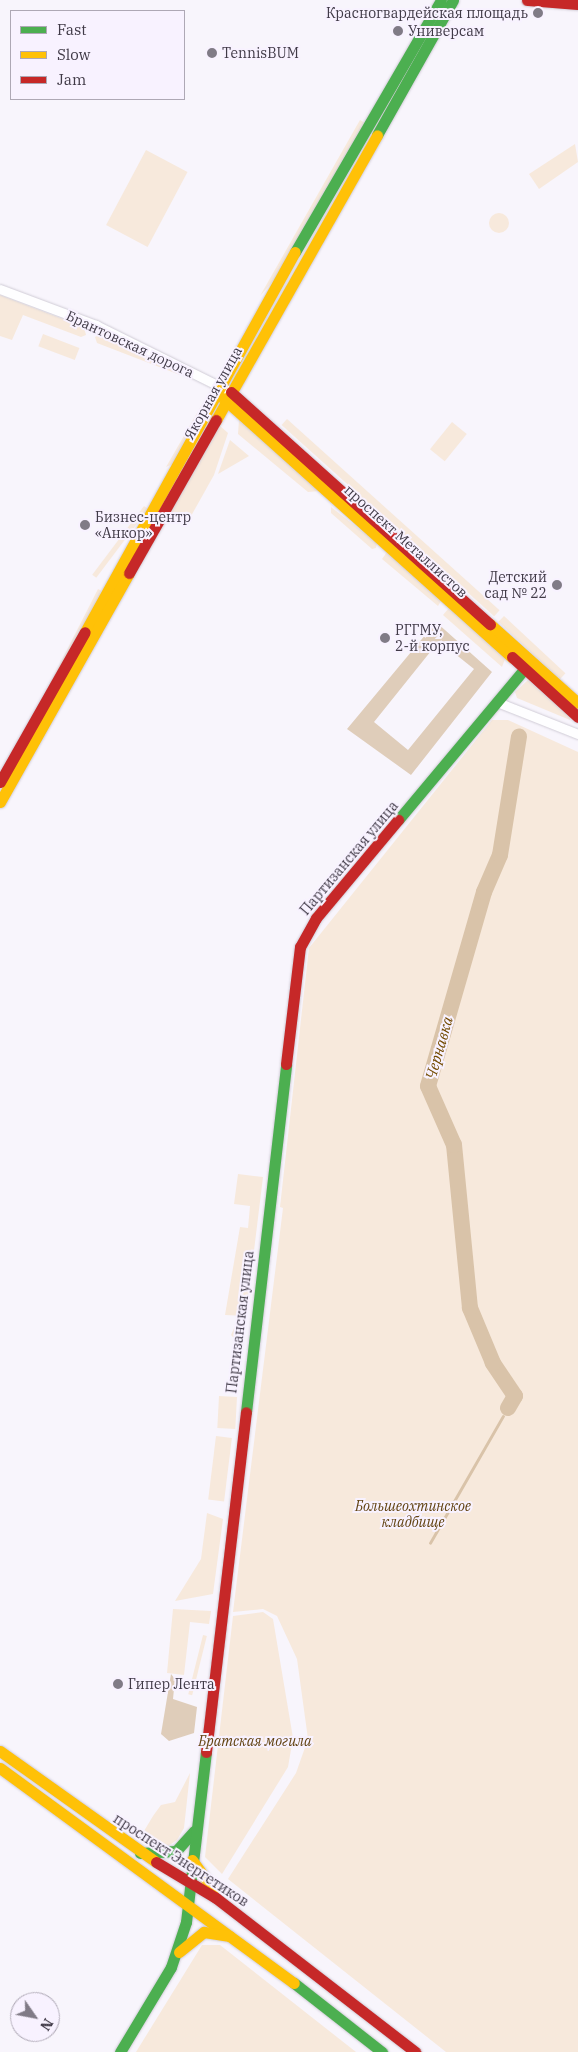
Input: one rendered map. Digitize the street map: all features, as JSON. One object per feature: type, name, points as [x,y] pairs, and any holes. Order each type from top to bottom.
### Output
[{"type":"street","name":"Якорная улица","points":[[0,782],[220,386],[442,0]]},
{"type":"street","name":"Якорная улица","points":[[0,802],[453,0]]},
{"type":"street","points":[[527,0],[578,4]]},
{"type":"street","name":"Брантовская дорога","points":[[0,289],[96,325],[230,392]]},
{"type":"street","points":[[220,386],[225,403]]},
{"type":"street","name":"проспект Металлистов","points":[[230,392],[528,665],[578,717]]},
{"type":"street","name":"проспект Металлистов","points":[[225,403],[248,419],[528,665],[578,702]]},
{"type":"street","name":"Партизанская улица","points":[[120,2052],[178,1953],[188,1903],[195,1829],[300,947],[316,918],[528,665]]},
{"type":"street","points":[[497,702],[578,734]]},
{"type":"street","name":"проспект Энергетиков","points":[[0,1751],[140,1854],[191,1882],[243,1918],[415,2052]]},
{"type":"street","points":[[0,1768],[188,1903],[382,2052]]},
{"type":"street","points":[[140,1854],[176,1851],[195,1829]]},
{"type":"street","points":[[192,1860],[204,1882],[238,1908],[243,1918]]},
{"type":"street","points":[[178,1953],[204,1932],[236,1939]]},
{"type":"green space","points":[[360,120],[365,123],[282,271],[260,296]]},
{"type":"green space","points":[[575,144],[578,162],[539,189],[529,174]]},
{"type":"green space","points":[[146,150],[187,172],[148,247],[106,225]]},
{"type":"green space","points":[[499,213],[506,216],[509,223],[506,230],[499,233],[492,230],[489,223],[492,216]]},
{"type":"green space","points":[[0,295],[84,327],[86,335],[81,337],[23,315],[12,340],[0,336]]},
{"type":"green space","points":[[43,334],[79,348],[75,360],[38,346]]},
{"type":"green space","points":[[101,334],[181,373],[180,375],[97,343],[95,337]]},
{"type":"green space","points":[[208,394],[173,464],[166,467]]},
{"type":"green space","points":[[287,419],[500,610],[494,616],[282,425]]},
{"type":"green space","points":[[239,420],[320,491],[308,492],[238,434]]},
{"type":"green space","points":[[452,422],[467,434],[445,461],[430,449]]},
{"type":"green space","points":[[219,425],[228,433],[214,475],[186,525],[170,512]]},
{"type":"green space","points":[[230,440],[249,456],[218,474]]},
{"type":"green space","points":[[144,506],[148,509],[96,578],[92,575]]},
{"type":"green space","points":[[331,507],[377,543],[376,548],[372,549],[331,513]]},
{"type":"green space","points":[[387,552],[441,601],[438,606],[382,559]]},
{"type":"green space","points":[[98,589],[102,591],[33,724],[30,723]]},
{"type":"green space","points":[[449,608],[505,659],[502,667],[443,615]]},
{"type":"green space","points":[[504,616],[565,673],[560,679],[499,622]]},
{"type":"green space","points":[[528,680],[570,717],[570,720],[517,698],[515,692]]},
{"type":"green space","name":"Большеохтинское кладбище","points":[[492,720],[508,720],[578,752],[578,2052],[446,2052],[228,1879],[296,1773],[308,1739],[297,1659],[277,1616],[263,1609],[233,1612],[283,1208],[280,1207],[309,948]]},
{"type":"green space","points":[[238,1174],[263,1177],[246,1316],[225,1315],[240,1227],[248,1228],[250,1206],[234,1204]]},
{"type":"green space","points":[[236,1324],[246,1327],[235,1392],[238,1342],[231,1335]]},
{"type":"green space","points":[[219,1396],[237,1397],[235,1429],[217,1428]]},
{"type":"green space","points":[[216,1436],[232,1438],[224,1501],[208,1500]]},
{"type":"green space","points":[[207,1513],[223,1519],[213,1594],[175,1601],[201,1559]]},
{"type":"green space","points":[[173,1609],[211,1611],[209,1624],[190,1622],[184,1675],[167,1673]]},
{"type":"green space","name":"Братская могила","points":[[263,1612],[273,1619],[293,1738],[288,1767],[222,1874],[205,1857],[233,1616]]},
{"type":"green space","points":[[203,1635],[207,1636],[192,1695],[188,1694]]},
{"type":"green space","points":[[190,1773],[184,1828],[177,1840],[168,1846],[144,1839],[141,1836],[153,1816],[161,1805],[175,1802]]},
{"type":"green space","points":[[202,1945],[220,1945],[356,2052],[136,2052]]},
{"type":"shaded area","points":[[436,622],[492,672],[411,775],[347,729]],"holes":[[[439,641],[474,669],[408,750],[374,722]]]},
{"type":"shaded area","points":[[171,1674],[175,1679],[173,1699],[197,1707],[194,1733],[169,1741],[161,1734]]},
{"type":"waterway","name":"Чернавка","points":[[508,1408],[515,1396],[493,1363],[470,1308],[454,1145],[428,1086],[484,892],[500,855],[519,737]]},
{"type":"waterway","points":[[430,1543],[503,1416]]},
{"type":"traffic: fast","points":[[295,252],[441,0]]},
{"type":"traffic: fast","points":[[377,135],[453,0]]},
{"type":"traffic: fast","points":[[398,820],[531,661]]},
{"type":"traffic: fast","points":[[246,1412],[286,1064]]},
{"type":"traffic: fast","points":[[120,2052],[171,1967],[186,1922],[206,1752]]},
{"type":"traffic: fast","points":[[140,1853],[176,1851],[194,1831]]},
{"type":"traffic: fast","points":[[294,1983],[382,2052]]},
{"type":"traffic: slow","points":[[216,420],[377,135]]},
{"type":"traffic: slow","points":[[85,632],[295,252]]},
{"type":"traffic: slow","points":[[223,398],[512,657]]},
{"type":"traffic: slow","points":[[0,802],[129,573]]},
{"type":"traffic: slow","points":[[490,624],[578,703]]},
{"type":"traffic: slow","points":[[0,1751],[156,1862]]},
{"type":"traffic: slow","points":[[0,1768],[294,1983]]},
{"type":"traffic: slow","points":[[192,1860],[213,1889]]},
{"type":"traffic: slow","points":[[179,1952],[204,1932],[230,1936]]},
{"type":"traffic: jam","points":[[527,0],[578,4]]},
{"type":"traffic: jam","points":[[231,392],[490,624]]},
{"type":"traffic: jam","points":[[129,573],[216,420]]},
{"type":"traffic: jam","points":[[0,782],[85,632]]},
{"type":"traffic: jam","points":[[512,657],[578,717]]},
{"type":"traffic: jam","points":[[286,1064],[300,947],[316,918],[398,820]]},
{"type":"traffic: jam","points":[[206,1752],[246,1412]]},
{"type":"traffic: jam","points":[[156,1862],[216,1898],[415,2052]]},
{"type":"place","name":"Красногвардейская площадь","points":[[538,13]]},
{"type":"place","name":"Универсам","points":[[398,31]]},
{"type":"place","name":"TennisBUM","points":[[212,53]]},
{"type":"place","name":"Бизнес-центр «Анкор»","points":[[85,525]]},
{"type":"place","name":"Детский сад № 22","points":[[557,585]]},
{"type":"place","name":"РГГМУ, 2-й корпус","points":[[385,638]]},
{"type":"place","name":"Гипер Лента","points":[[118,1684]]}]
